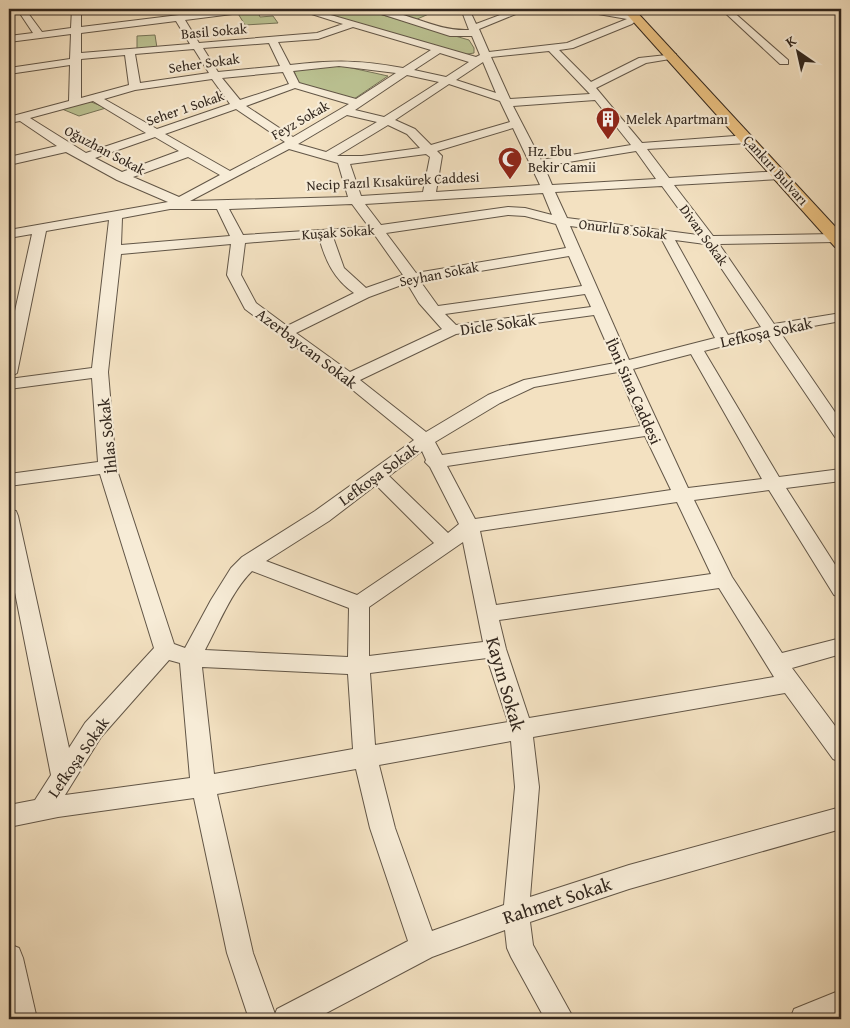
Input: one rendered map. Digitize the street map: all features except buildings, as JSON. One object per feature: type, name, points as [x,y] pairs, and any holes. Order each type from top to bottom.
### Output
[{"type":"main road","name":"Çankırı Bulvarı","points":[[632,13],[839,241]]},
{"type":"street","points":[[21,9],[38,34]]},
{"type":"street","points":[[76,9],[76,102]]},
{"type":"street","points":[[9,39],[90,27],[248,9]]},
{"type":"street","points":[[301,9],[438,50],[481,58],[573,44],[629,22],[632,13],[587,9]]},
{"type":"street","points":[[371,9],[453,34],[474,31],[524,9]]},
{"type":"street","name":"İbni Sina Caddesi","points":[[465,9],[474,31],[481,58],[506,101],[537,164],[622,367],[724,580],[776,663],[841,752]]},
{"type":"street","points":[[725,9],[784,62]]},
{"type":"street","points":[[90,27],[135,12]]},
{"type":"street","points":[[178,17],[214,76],[238,105],[290,144],[328,156],[343,160],[362,160],[428,150],[517,123]]},
{"type":"street","name":"Basil Sokak","points":[[9,71],[76,59],[196,46],[272,40],[329,42],[353,24]]},
{"type":"street","points":[[272,40],[295,85],[358,103]]},
{"type":"street","points":[[329,42],[339,63]]},
{"type":"street","name":"Divan Sokak","points":[[552,48],[564,63],[590,87],[639,147],[710,240],[770,329],[834,412],[841,433]]},
{"type":"street","name":"Feyz Sokak","points":[[175,203],[290,144],[346,111],[438,50]]},
{"type":"street","points":[[130,52],[135,87]]},
{"type":"street","points":[[590,87],[643,60],[672,56]]},
{"type":"street","points":[[328,156],[385,122],[481,58]]},
{"type":"street","name":"Seher Sokak","points":[[9,120],[135,87],[214,76],[339,63],[369,65],[446,80],[506,101]]},
{"type":"street","name":"Seher 1 Sokak","points":[[84,158],[295,85]]},
{"type":"street","points":[[506,101],[597,97]]},
{"type":"street","points":[[93,98],[186,153],[230,176]]},
{"type":"street","points":[[346,111],[407,129],[417,136],[428,150],[436,156],[429,195]]},
{"type":"street","name":"Oğuzhan Sokak","points":[[22,117],[66,148],[175,203]]},
{"type":"street","points":[[537,164],[639,147],[748,139]]},
{"type":"street","points":[[9,161],[66,148]]},
{"type":"street","points":[[121,177],[186,153]]},
{"type":"street","points":[[343,160],[356,200],[411,277],[424,300],[452,330]]},
{"type":"street","name":"Necip Fazıl Kısakürek Caddesi","points":[[9,234],[175,203],[221,205],[356,200],[780,175]]},
{"type":"street","points":[[221,205],[239,239]]},
{"type":"street","name":"Kuşak Sokak","points":[[114,250],[377,230],[508,211],[526,212],[560,221]]},
{"type":"street","name":"İhlas Sokak","points":[[116,215],[114,250],[100,372],[107,467],[165,650]]},
{"type":"street","name":"Onurlu 8 Sokak","points":[[560,221],[710,240],[839,241]]},
{"type":"street","points":[[9,373],[40,228]]},
{"type":"street","points":[[325,233],[331,258],[337,270],[350,284],[364,294]]},
{"type":"street","points":[[666,235],[724,340]]},
{"type":"street","name":"Azerbaycan Sokak","points":[[239,239],[234,275],[250,306],[349,379],[425,440]]},
{"type":"street","name":"Seyhan Sokak","points":[[286,332],[364,294],[411,277],[572,251]]},
{"type":"street","points":[[434,311],[589,289]]},
{"type":"street","name":"Dicle Sokak","points":[[349,379],[452,330],[598,310]]},
{"type":"street","name":"Lefkoşa Sokak","points":[[190,658],[218,605],[238,573],[249,562],[322,516],[425,440],[494,399],[530,383],[622,367],[770,329],[841,317]]},
{"type":"street","points":[[695,348],[774,484],[841,590]]},
{"type":"street","points":[[9,384],[100,372]]},
{"type":"street","points":[[434,462],[651,430]]},
{"type":"street","name":"Kayın Sokak","points":[[425,440],[434,462],[469,526],[495,649],[521,728],[527,787],[516,913],[520,948],[560,1019]]},
{"type":"street","points":[[9,480],[107,467]]},
{"type":"street","points":[[377,475],[447,544]]},
{"type":"street","points":[[359,604],[447,544],[469,526],[683,495],[841,476]]},
{"type":"street","points":[[9,516],[63,777]]},
{"type":"street","points":[[249,562],[359,604]]},
{"type":"street","points":[[488,614],[724,580]]},
{"type":"street","points":[[359,604],[358,666],[366,756],[380,818],[424,947]]},
{"type":"street","points":[[776,663],[841,646]]},
{"type":"street","points":[[165,650],[190,658],[358,666],[495,649]]},
{"type":"street","name":"Lefkoşa Sokak","points":[[43,808],[93,730],[165,650]]},
{"type":"street","points":[[190,658],[203,786],[240,953],[263,1019]]},
{"type":"street","points":[[9,816],[43,808],[203,786],[521,728],[790,683]]},
{"type":"street","name":"Rahmet Sokak","points":[[287,1019],[424,947],[516,913],[629,877],[841,818]]},
{"type":"street","points":[[9,958],[23,1019]]},
{"type":"street","points":[[804,1019],[841,1004]]},
{"type":"green space","points":[[312,9],[362,9],[469,40],[474,48],[474,53],[462,55]]},
{"type":"green space","points":[[377,9],[440,9],[415,20]]},
{"type":"green space","points":[[257,10],[260,17],[273,16],[278,23],[245,25],[237,12]]},
{"type":"green space","points":[[155,35],[157,48],[137,49],[137,36]]},
{"type":"green space","points":[[338,65],[388,76],[354,99],[299,84],[294,71]]},
{"type":"green space","points":[[89,101],[106,108],[79,116],[62,109]]},
{"type":"place","name":"Melek Apartmanı","points":[[608,140]]},
{"type":"place","name":"Hz. Ebu Bekir Camii","points":[[510,180]]}]
